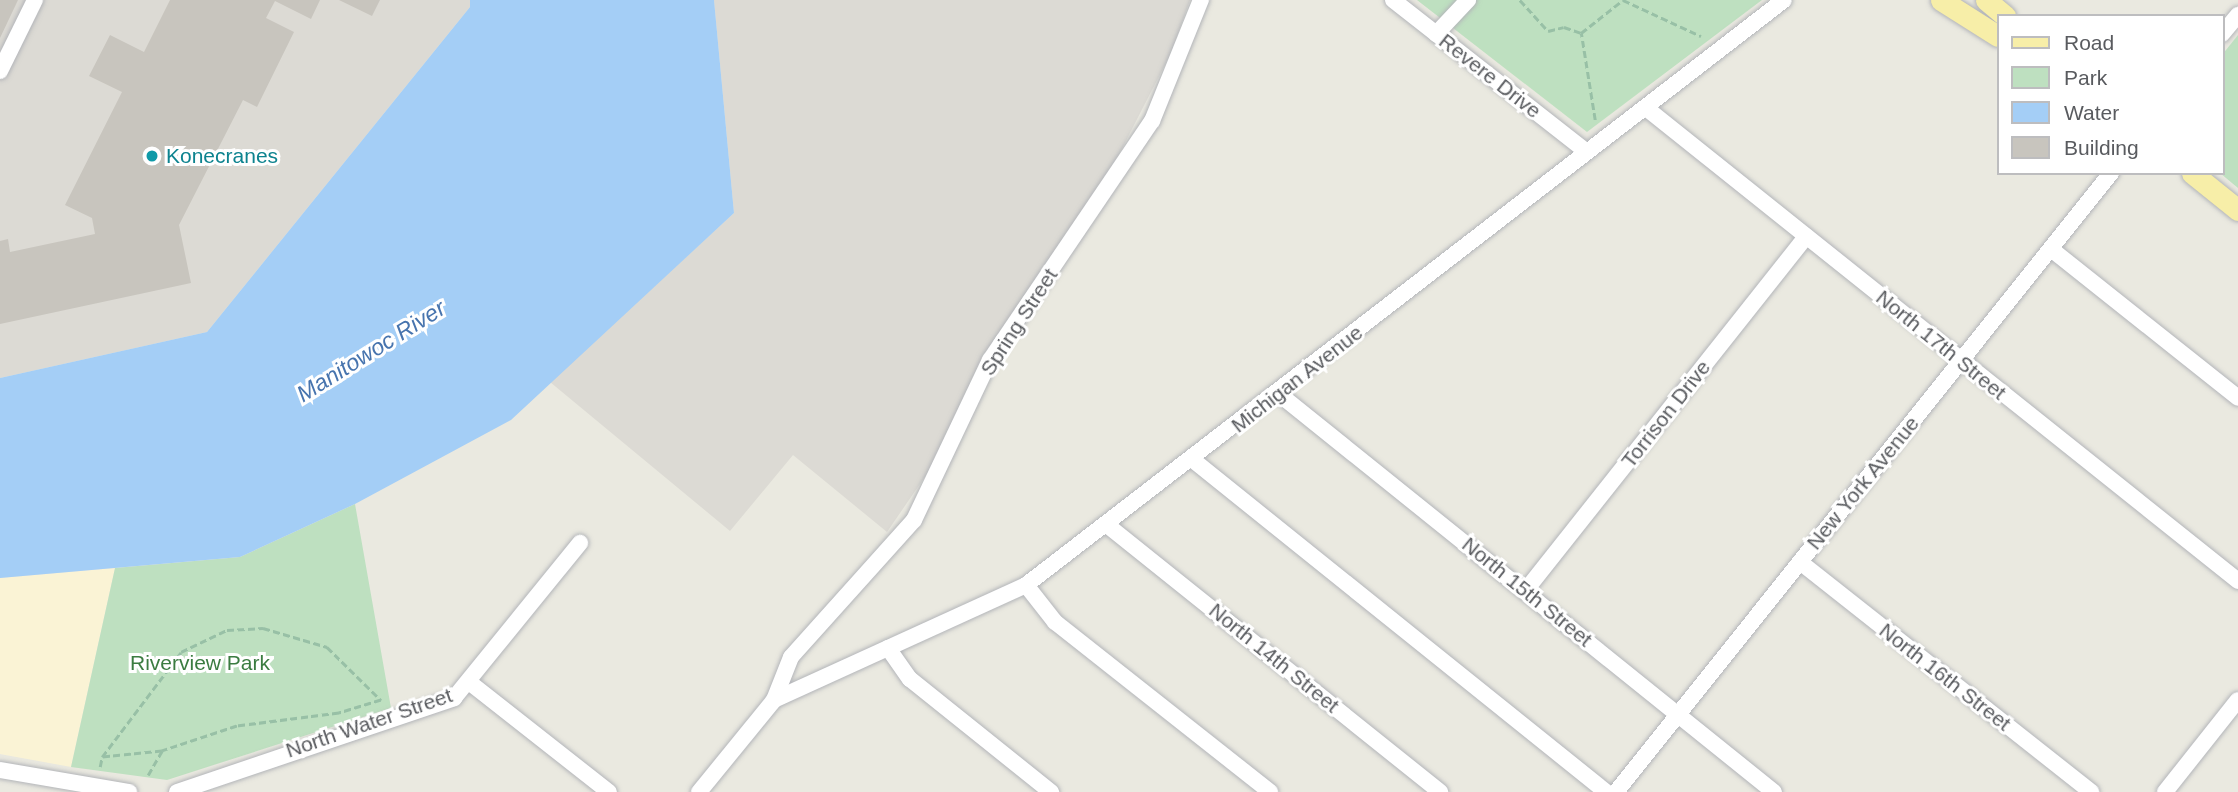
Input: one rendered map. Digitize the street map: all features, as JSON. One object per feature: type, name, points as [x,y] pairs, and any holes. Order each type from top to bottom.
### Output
[{"type":"main road","points":[[1941,0],[1996,35]]},
{"type":"main road","points":[[1986,0],[2003,14]]},
{"type":"main road","points":[[2194,175],[2238,210]]},
{"type":"street","points":[[0,71],[35,0]]},
{"type":"street","name":"Spring Street","points":[[774,700],[791,657],[914,520],[990,360],[1152,121],[1201,0]]},
{"type":"street","name":"Revere Drive","points":[[1393,0],[1587,152]]},
{"type":"street","points":[[1436,34],[1468,0]]},
{"type":"street","name":"Michigan Avenue","points":[[774,700],[1026,585],[1279,394],[1784,0]]},
{"type":"street","points":[[2224,32],[2238,15]]},
{"type":"street","name":"North 17th Street","points":[[1646,108],[2238,581]]},
{"type":"street","name":"New York Avenue","points":[[1616,792],[2109,175]]},
{"type":"street","name":"Torrison Drive","points":[[1526,590],[1806,237]]},
{"type":"street","points":[[2051,249],[2238,398]]},
{"type":"street","name":"North 15th Street","points":[[1279,394],[1774,792]]},
{"type":"street","points":[[1193,460],[1606,792]]},
{"type":"street","name":"North 14th Street","points":[[1107,525],[1440,792]]},
{"type":"street","name":"North Water Street","points":[[177,792],[202,779],[454,698],[580,543]]},
{"type":"street","name":"North 16th Street","points":[[1800,562],[2091,792]]},
{"type":"street","points":[[1026,585],[1055,622],[1270,792]]},
{"type":"street","points":[[888,648],[910,679],[1051,792]]},
{"type":"street","points":[[469,682],[609,792]]},
{"type":"street","points":[[699,792],[774,700]]},
{"type":"street","points":[[2165,792],[2238,700]]},
{"type":"street","points":[[0,770],[129,792]]},
{"type":"path","points":[[1520,0],[1548,31],[1564,26],[1581,33]]},
{"type":"path","points":[[1581,33],[1622,1],[1701,36]]},
{"type":"path","points":[[1581,33],[1595,120]]},
{"type":"path","points":[[100,767],[102,757],[181,652],[227,630],[263,628],[327,647],[381,700],[339,713],[237,726],[162,751],[102,757]]},
{"type":"path","points":[[148,775],[162,751]]},
{"type":"shaded area","points":[[0,0],[470,0],[470,7],[207,332],[0,378]]},
{"type":"shaded area","points":[[714,0],[1190,0],[1171,53],[1115,162],[982,357],[935,462],[887,532],[793,455],[730,531],[550,382],[734,213]]},
{"type":"shaded area","points":[[115,568],[71,767],[0,754],[0,578]]},
{"type":"green space","points":[[1417,0],[1762,0],[1587,132]]},
{"type":"green space","points":[[2238,35],[2238,188],[2222,175],[2224,52]]},
{"type":"green space","name":"Riverview Park","points":[[355,504],[391,708],[167,780],[71,767],[115,568],[240,557]]},
{"type":"water","name":"Manitowoc River","points":[[470,0],[714,0],[734,213],[511,420],[355,504],[240,557],[0,578],[0,378],[207,332],[470,7]]},
{"type":"building","points":[[0,0],[18,0],[0,38]]},
{"type":"building","name":"Konecranes","points":[[170,0],[320,0],[311,19],[275,1],[266,18],[294,32],[257,107],[243,100],[179,225],[191,283],[0,324],[0,241],[8,239],[10,252],[95,234],[92,218],[65,205],[122,92],[89,76],[110,35],[144,52]]},
{"type":"building","points":[[339,0],[380,0],[372,16]]},
{"type":"place","name":"Konecranes","points":[[152,156]]}]
